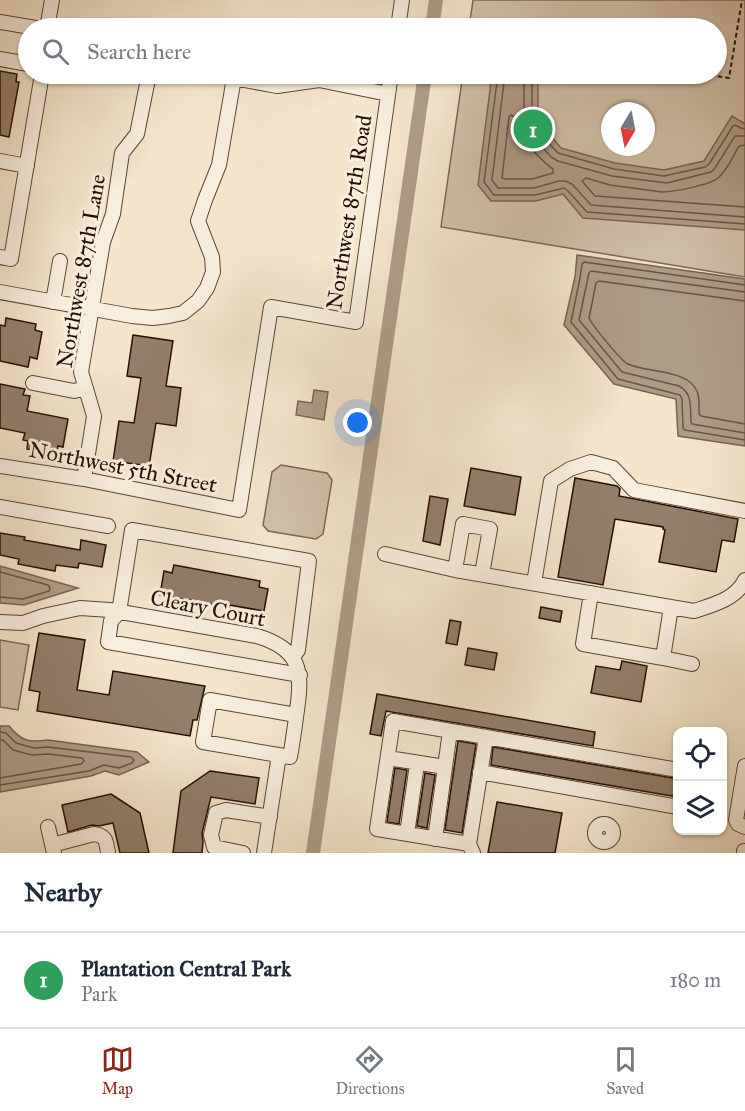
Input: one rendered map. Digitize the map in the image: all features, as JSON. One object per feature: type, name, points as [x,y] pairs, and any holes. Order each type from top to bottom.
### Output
[{"type":"street","points":[[49,18],[52,0]]},
{"type":"street","points":[[399,18],[402,0]]},
{"type":"street","points":[[0,22],[18,25]]},
{"type":"street","points":[[0,59],[18,62]]},
{"type":"street","points":[[6,258],[27,166],[40,84]]},
{"type":"street","name":"Northwest 87th Lane","points":[[84,479],[94,416],[81,372],[103,242],[113,214],[122,153],[137,135],[146,84]]},
{"type":"street","points":[[0,292],[153,318],[183,313],[198,301],[207,288],[213,272],[212,257],[198,221],[219,165],[233,84]]},
{"type":"street","points":[[266,84],[277,86],[291,84]]},
{"type":"street","points":[[339,84],[388,94]]},
{"type":"street","name":"Northwest 87th Road","points":[[238,510],[271,307],[356,322],[390,84]]},
{"type":"street","points":[[0,162],[27,166]]},
{"type":"street","points":[[54,302],[60,261]]},
{"type":"street","points":[[33,383],[74,391],[86,388]]},
{"type":"street","points":[[534,583],[551,481],[570,469],[591,462],[613,468],[634,490],[745,511]]},
{"type":"street","name":"Northwest 5th Street","points":[[0,466],[84,479],[238,510]]},
{"type":"street","points":[[0,507],[108,526]]},
{"type":"street","points":[[455,570],[463,524],[490,529],[482,574]]},
{"type":"street","points":[[297,715],[210,700],[203,742],[290,757],[297,715],[300,692],[300,675],[292,657],[298,650],[309,561],[132,530],[119,612],[111,621],[108,642],[300,675]]},
{"type":"street","points":[[385,554],[455,570],[694,611],[720,603],[742,586],[745,580]]},
{"type":"street","points":[[591,593],[583,644],[692,664]]},
{"type":"street","points":[[663,658],[671,607]]},
{"type":"street","name":"Cleary Court","points":[[0,622],[23,623],[80,608],[119,612],[257,636],[269,640],[292,657]]},
{"type":"street","points":[[486,737],[471,849],[435,839],[377,829],[393,721],[673,769]]},
{"type":"street","points":[[435,839],[450,731]]},
{"type":"street","points":[[264,853],[279,755]]},
{"type":"street","points":[[387,758],[445,767]]},
{"type":"street","points":[[406,834],[417,764]]},
{"type":"street","points":[[745,766],[736,819],[738,824],[745,827]]},
{"type":"street","points":[[480,772],[673,806]]},
{"type":"street","points":[[243,853],[214,847],[211,835],[216,813],[225,810],[270,817]]},
{"type":"street","points":[[48,826],[53,849],[94,834],[104,837],[108,853]]},
{"type":"path","points":[[727,78],[729,78],[742,0]]},
{"type":"shaded area","points":[[473,0],[745,0],[745,277],[441,227],[462,84],[727,84],[727,18],[470,18]]},
{"type":"shaded area","points":[[281,465],[327,473],[332,480],[323,534],[316,539],[268,531],[263,525],[272,472]]},
{"type":"shaded area","points":[[0,640],[29,645],[18,710],[0,707]]},
{"type":"water","points":[[491,84],[538,84],[538,121],[561,148],[615,163],[664,170],[704,161],[732,116],[745,124],[745,230],[583,218],[563,194],[536,201],[491,201],[478,185]]},
{"type":"water","points":[[577,255],[745,279],[745,446],[678,436],[676,399],[614,384],[564,325],[575,277]]},
{"type":"water","points":[[314,390],[328,392],[324,420],[296,415],[298,401],[312,403]]},
{"type":"water","points":[[0,566],[78,588],[24,605],[0,603]]},
{"type":"water","points":[[0,726],[9,726],[17,735],[26,740],[48,740],[137,752],[149,762],[119,775],[105,771],[91,776],[0,792]]},
{"type":"building","points":[[0,71],[17,74],[16,82],[19,84],[9,137],[0,135]]},
{"type":"building","points":[[6,318],[36,324],[35,330],[42,332],[37,359],[30,357],[28,367],[0,361],[0,325],[5,326]]},
{"type":"building","points":[[133,335],[173,341],[166,386],[181,388],[176,426],[156,423],[149,466],[113,461],[119,421],[134,423],[141,378],[127,376]]},
{"type":"building","points":[[0,384],[25,389],[23,395],[30,396],[27,411],[68,419],[63,447],[58,446],[56,455],[27,449],[28,441],[23,440],[25,433],[0,428]]},
{"type":"building","points":[[471,468],[521,477],[515,515],[464,506]]},
{"type":"building","points":[[575,478],[617,486],[620,489],[619,496],[738,519],[734,542],[722,540],[716,572],[659,562],[665,530],[663,527],[615,519],[603,585],[558,577]]},
{"type":"building","points":[[430,496],[448,499],[440,545],[423,541]]},
{"type":"building","points":[[0,533],[25,537],[24,540],[80,550],[81,540],[106,545],[102,567],[79,563],[78,568],[56,565],[55,571],[18,564],[19,559],[0,555]]},
{"type":"building","points":[[174,565],[260,581],[259,587],[268,589],[264,611],[160,595],[164,571],[172,573]]},
{"type":"building","points":[[541,607],[562,611],[560,622],[539,618]]},
{"type":"building","points":[[450,620],[461,622],[457,645],[446,643]]},
{"type":"building","points":[[39,633],[85,640],[77,690],[109,695],[113,671],[205,686],[197,720],[193,720],[190,736],[37,711],[40,692],[29,690]]},
{"type":"building","points":[[468,648],[497,653],[494,670],[465,665]]},
{"type":"building","points":[[622,661],[647,666],[641,702],[591,693],[596,666],[620,670]]},
{"type":"building","points":[[377,694],[595,732],[593,746],[386,711],[381,736],[370,734]]},
{"type":"building","points":[[458,741],[476,744],[462,833],[445,830]]},
{"type":"building","points":[[493,747],[673,778],[673,796],[491,765]]},
{"type":"building","points":[[395,768],[407,770],[399,824],[387,822]]},
{"type":"building","points":[[210,771],[259,778],[255,804],[211,797],[202,833],[202,853],[173,853],[181,791]]},
{"type":"building","points":[[425,773],[435,775],[427,828],[417,826]]},
{"type":"building","points":[[111,794],[140,813],[149,853],[120,853],[113,823],[92,825],[68,832],[62,805]]},
{"type":"building","points":[[497,802],[562,813],[555,853],[488,853]]},
{"type":"waterway","points":[[433,18],[436,0]]},
{"type":"waterway","points":[[313,853],[424,84]]},
{"type":"place","name":"Plantation Central Park","points":[[533,129]]}]
